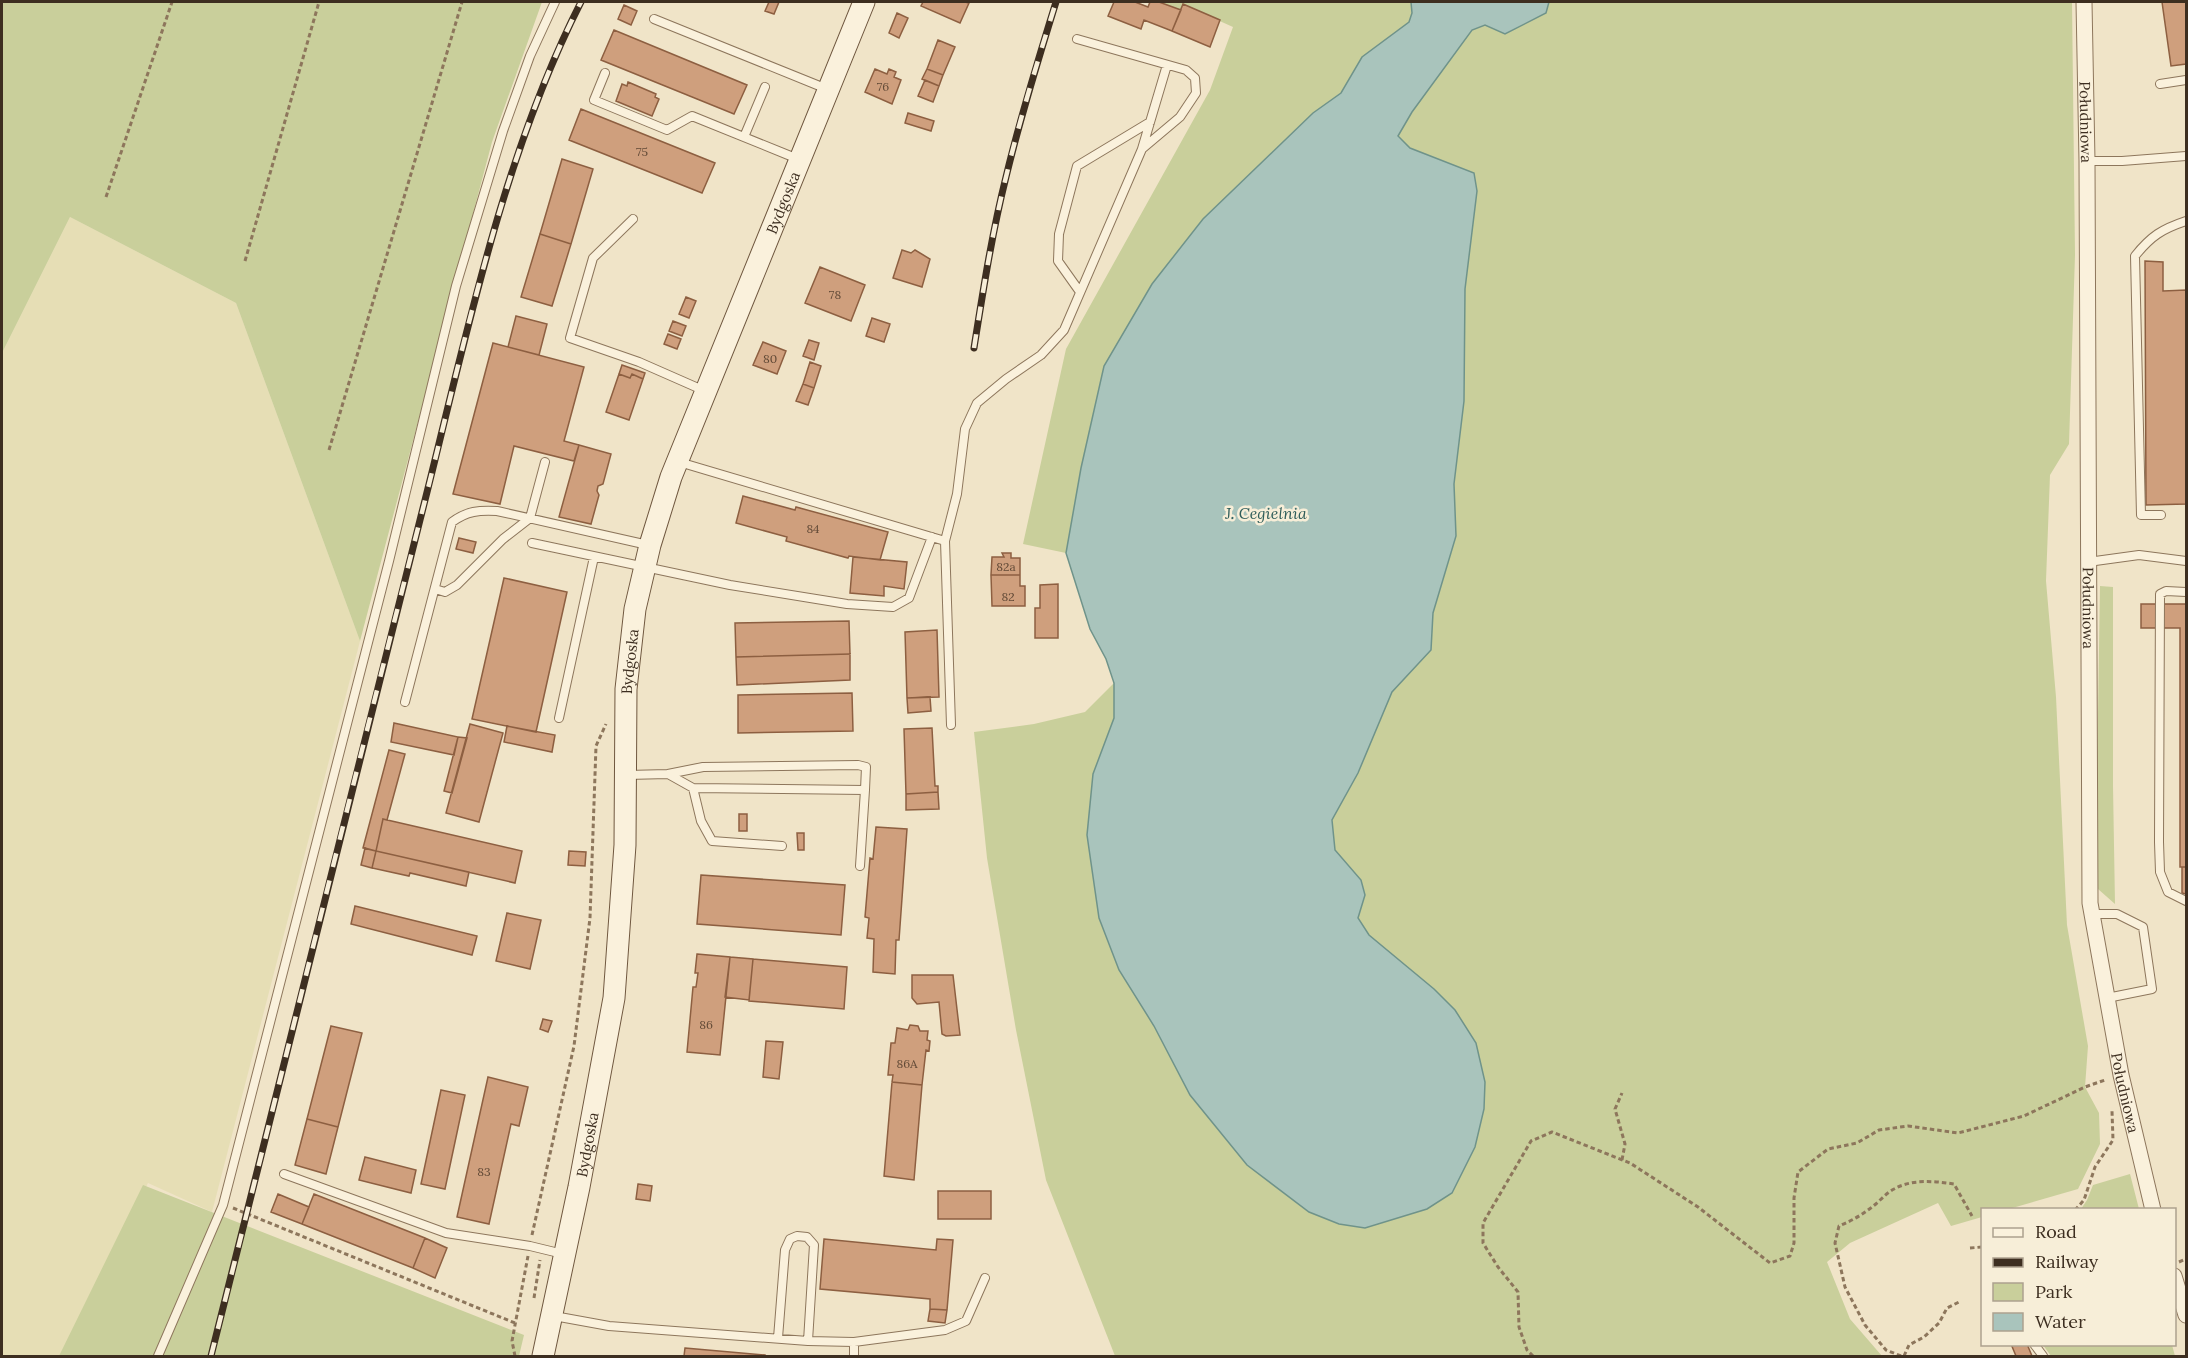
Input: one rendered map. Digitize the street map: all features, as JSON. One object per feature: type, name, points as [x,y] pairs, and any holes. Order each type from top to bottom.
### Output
[{"type":"street","name":"Bydgoska","points":[[543,1356],[579,1187],[614,998],[625,844],[626,689],[635,609],[644,568],[678,462],[864,2]]},
{"type":"street","name":"Południowa","points":[[2084,2],[2087,161],[2090,892],[2121,1075],[2153,1208]]},
{"type":"street","points":[[2176,1279],[2187,1315]]},
{"type":"lane","points":[[158,1356],[223,1205],[390,561],[456,286],[503,131],[530,56],[555,2]]},
{"type":"lane","points":[[654,19],[828,90]]},
{"type":"lane","points":[[1077,39],[1186,70],[1195,78],[1196,93],[1180,117],[1142,149]]},
{"type":"lane","points":[[951,725],[945,541],[957,494],[965,429],[977,403],[1005,379],[1041,354],[1064,330],[1142,149],[1167,65]]},
{"type":"lane","points":[[605,74],[594,100],[667,130],[692,116],[800,160]]},
{"type":"lane","points":[[2160,84],[2187,80]]},
{"type":"lane","points":[[744,137],[765,87]]},
{"type":"lane","points":[[1080,292],[1058,261],[1059,234],[1077,166],[1150,122]]},
{"type":"lane","points":[[2087,161],[2187,156]]},
{"type":"lane","points":[[633,219],[593,258],[570,338],[639,363],[706,392]]},
{"type":"lane","points":[[2161,515],[2141,515],[2135,256],[2148,239],[2167,228],[2187,221]]},
{"type":"lane","points":[[435,589],[445,592],[457,585],[503,539],[530,518],[545,462]]},
{"type":"lane","points":[[678,462],[945,541]]},
{"type":"lane","points":[[405,702],[452,522],[463,514],[488,510],[650,545]]},
{"type":"lane","points":[[532,543],[730,585],[836,602],[893,608],[909,598],[932,537]]},
{"type":"lane","points":[[2088,562],[2139,555],[2187,561]]},
{"type":"lane","points":[[559,718],[594,557]]},
{"type":"lane","points":[[2187,592],[2166,591],[2160,594],[2159,819],[2160,872],[2168,892],[2187,901]]},
{"type":"lane","points":[[625,775],[668,774],[703,767],[858,765],[866,767],[860,867]]},
{"type":"lane","points":[[668,774],[693,788],[865,790]]},
{"type":"lane","points":[[693,788],[701,821],[712,841],[782,846]]},
{"type":"lane","points":[[2092,914],[2117,914],[2143,927],[2152,989],[2107,998]]},
{"type":"lane","points":[[284,1174],[446,1233],[530,1246],[564,1254]]},
{"type":"lane","points":[[778,1338],[785,1250],[790,1239],[797,1236],[807,1237],[814,1245],[808,1341]]},
{"type":"lane","points":[[552,1316],[609,1326],[808,1341],[854,1342],[945,1330],[966,1321],[985,1278]]},
{"type":"lane","points":[[854,1342],[854,1356]]},
{"type":"path","points":[[106,197],[172,2]]},
{"type":"path","points":[[245,261],[319,2]]},
{"type":"path","points":[[329,450],[462,2]]},
{"type":"path","points":[[1533,1356],[1527,1350],[1519,1327],[1518,1292],[1483,1243],[1483,1223],[1531,1141],[1552,1132],[1630,1163],[1698,1207],[1770,1263],[1790,1256],[1794,1243],[1794,1198],[1798,1172],[1828,1149],[1857,1143],[1879,1130],[1908,1126],[1958,1133],[2024,1116],[2085,1087],[2121,1075]]},
{"type":"path","points":[[1622,1093],[1615,1109],[1626,1144],[1622,1160]]},
{"type":"path","points":[[2076,1208],[2084,1200],[2095,1167],[2113,1140],[2112,1110]]},
{"type":"path","points":[[1959,1302],[1947,1308],[1939,1323],[1924,1337],[1909,1346],[1902,1356],[1886,1350],[1865,1325],[1845,1287],[1835,1244],[1839,1226],[1854,1220],[1893,1189],[1917,1182],[1935,1181],[1954,1184],[1972,1216]]},
{"type":"path","points":[[223,1205],[515,1323]]},
{"type":"path","points":[[1970,1248],[1981,1247]]},
{"type":"shaded area","points":[[70,217],[236,303],[360,641],[212,1212],[148,1183],[63,1356],[2,1356],[2,353]]},
{"type":"green space","points":[[2,2],[542,2],[492,142],[360,641],[236,303],[70,217],[2,353]]},
{"type":"green space","points":[[1159,2],[1411,2],[1412,13],[1409,22],[1362,57],[1341,93],[1313,113],[1203,219],[1152,284],[1104,366],[1081,468],[1066,553],[1023,544],[1066,349],[1210,90],[1233,27],[1184,5],[1181,10]]},
{"type":"green space","points":[[1549,2],[2072,2],[2075,255],[2069,444],[2050,475],[2046,581],[2056,697],[2067,925],[2088,1046],[2085,1087],[2099,1113],[2100,1144],[2078,1189],[2012,1208],[1981,1208],[1981,1217],[1951,1226],[1938,1203],[1850,1243],[1827,1262],[1850,1319],[1882,1356],[1115,1356],[1046,1180],[1016,1030],[987,858],[974,732],[1034,724],[1085,712],[1114,683],[1114,718],[1093,774],[1087,835],[1099,918],[1119,970],[1154,1026],[1190,1095],[1247,1165],[1309,1212],[1339,1224],[1365,1228],[1427,1209],[1452,1193],[1475,1147],[1455,1010],[1434,989],[1369,935],[1358,918],[1361,880],[1335,850],[1332,820],[1358,773],[1392,692],[1431,650],[1433,613],[1456,536],[1454,484],[1464,401],[1465,288],[1477,191],[1474,173],[1410,148],[1398,136],[1412,112],[1472,30],[1485,25],[1546,13]]},
{"type":"green space","points":[[2100,586],[2113,587],[2115,904],[2098,889]]},
{"type":"green space","points":[[2130,1174],[2139,1208],[2082,1208],[2093,1185]]},
{"type":"green space","points":[[143,1185],[524,1335],[519,1356],[59,1356]]},
{"type":"green space","points":[[2044,1346],[2172,1346],[2175,1356],[2051,1356]]},
{"type":"water","name":"J. Cegielnia","points":[[1411,2],[1549,2],[1546,13],[1505,34],[1485,25],[1472,30],[1412,112],[1398,136],[1410,148],[1474,173],[1477,191],[1465,289],[1464,401],[1454,484],[1456,536],[1433,613],[1431,650],[1392,692],[1358,773],[1332,820],[1335,850],[1361,880],[1365,895],[1358,918],[1369,935],[1434,989],[1455,1010],[1476,1043],[1485,1082],[1484,1109],[1475,1147],[1452,1193],[1427,1209],[1365,1228],[1339,1224],[1309,1212],[1247,1165],[1190,1095],[1154,1026],[1119,970],[1099,918],[1087,835],[1093,774],[1114,718],[1114,683],[1106,659],[1090,629],[1066,553],[1081,468],[1104,366],[1152,284],[1203,219],[1313,113],[1341,93],[1362,57],[1409,22],[1412,13]]},
{"type":"building","points":[[769,2],[779,2],[774,14],[765,11]]},
{"type":"building","points":[[923,2],[969,3],[960,23],[921,6]]},
{"type":"building","points":[[1114,2],[1135,2],[1148,7],[1150,2],[1159,2],[1181,10],[1172,31],[1144,20],[1141,29],[1108,16]]},
{"type":"building","points":[[2162,2],[2186,2],[2186,64],[2171,66]]},
{"type":"building","points":[[1183,4],[1220,20],[1210,47],[1172,31]]},
{"type":"building","points":[[624,5],[637,11],[631,25],[618,19]]},
{"type":"building","points":[[897,13],[908,18],[899,38],[889,33]]},
{"type":"building","points":[[614,30],[747,85],[734,114],[601,60]]},
{"type":"building","points":[[938,40],[955,47],[943,75],[927,69]]},
{"type":"building","points":[[875,69],[887,74],[889,69],[896,72],[894,77],[901,80],[892,104],[865,92]]},
{"type":"building","points":[[927,69],[943,75],[939,86],[922,79]]},
{"type":"building","points":[[925,80],[939,86],[933,102],[918,96]]},
{"type":"building","points":[[628,82],[656,94],[655,97],[659,99],[652,116],[616,101],[622,84],[627,86]]},
{"type":"building","points":[[581,109],[715,163],[702,193],[569,140]]},
{"type":"building","points":[[908,113],[934,121],[931,131],[905,123]]},
{"type":"building","points":[[562,159],[593,169],[571,244],[540,234]]},
{"type":"building","points":[[540,234],[571,244],[552,306],[521,297]]},
{"type":"building","points":[[902,250],[911,253],[915,250],[930,259],[922,287],[893,278]]},
{"type":"building","points":[[2145,261],[2163,262],[2163,291],[2186,290],[2186,504],[2146,505]]},
{"type":"building","points":[[820,267],[865,285],[851,321],[805,303]]},
{"type":"building","points":[[686,297],[696,301],[689,318],[679,314]]},
{"type":"building","points":[[516,316],[547,324],[539,355],[508,347]]},
{"type":"building","points":[[872,318],[890,324],[884,342],[866,336]]},
{"type":"building","points":[[673,321],[686,326],[682,336],[669,331]]},
{"type":"building","points":[[668,334],[681,339],[677,349],[664,344]]},
{"type":"building","points":[[809,340],[819,343],[814,360],[803,356]]},
{"type":"building","points":[[763,342],[786,351],[777,374],[753,365]]},
{"type":"building","points":[[493,343],[584,367],[564,441],[579,445],[574,461],[514,446],[500,504],[453,494]]},
{"type":"building","points":[[810,362],[821,366],[814,388],[803,384]]},
{"type":"building","points":[[622,365],[645,373],[643,379],[632,374],[630,378],[619,374]]},
{"type":"building","points":[[619,374],[630,378],[632,374],[643,379],[629,420],[606,412]]},
{"type":"building","points":[[803,384],[814,388],[808,405],[796,401]]},
{"type":"building","points":[[579,445],[611,454],[603,484],[598,486],[599,495],[591,524],[559,517]]},
{"type":"building","points":[[743,496],[795,510],[796,507],[888,532],[880,560],[849,556],[848,558],[786,541],[787,537],[736,523]]},
{"type":"building","points":[[459,538],[476,542],[473,553],[456,549]]},
{"type":"building","points":[[1002,553],[1011,553],[1011,558],[1020,558],[1020,575],[991,575],[992,557],[1004,557]]},
{"type":"building","points":[[853,557],[907,562],[904,589],[884,586],[884,596],[850,593]]},
{"type":"building","points":[[991,575],[1020,575],[1020,586],[1025,586],[1025,606],[992,606]]},
{"type":"building","points":[[504,578],[567,592],[536,732],[472,719]]},
{"type":"building","points":[[1058,584],[1058,638],[1035,638],[1035,608],[1040,608],[1040,585]]},
{"type":"building","points":[[2141,604],[2186,604],[2186,867],[2180,867],[2180,628],[2141,628]]},
{"type":"building","points":[[849,621],[850,654],[736,657],[735,623]]},
{"type":"building","points":[[937,630],[939,697],[907,698],[905,632]]},
{"type":"building","points":[[850,654],[850,680],[737,685],[736,657]]},
{"type":"building","points":[[852,693],[853,731],[738,733],[738,695]]},
{"type":"building","points":[[930,697],[931,711],[908,713],[907,698]]},
{"type":"building","points":[[394,723],[458,737],[454,755],[391,742]]},
{"type":"building","points":[[470,724],[503,733],[479,822],[446,813]]},
{"type":"building","points":[[507,726],[555,735],[552,752],[504,742]]},
{"type":"building","points":[[932,728],[935,786],[938,786],[938,792],[906,794],[904,729]]},
{"type":"building","points":[[458,737],[467,738],[452,793],[444,791]]},
{"type":"building","points":[[389,750],[405,754],[387,820],[383,819],[376,851],[363,848]]},
{"type":"building","points":[[938,792],[939,809],[906,810],[906,794]]},
{"type":"building","points":[[739,814],[747,814],[747,831],[739,831]]},
{"type":"building","points":[[383,819],[522,851],[515,883],[376,851]]},
{"type":"building","points":[[876,827],[907,829],[899,940],[896,940],[895,974],[873,972],[874,939],[867,938],[869,918],[865,917],[870,858],[873,859]]},
{"type":"building","points":[[797,833],[804,833],[804,850],[798,850]]},
{"type":"building","points":[[365,848],[376,851],[372,868],[361,865]]},
{"type":"building","points":[[376,851],[469,872],[466,886],[410,873],[409,876],[372,868]]},
{"type":"building","points":[[569,851],[586,852],[585,866],[568,865]]},
{"type":"building","points":[[2182,867],[2186,867],[2186,894],[2182,893]]},
{"type":"building","points":[[701,875],[845,885],[841,935],[697,924]]},
{"type":"building","points":[[355,906],[477,936],[472,955],[351,924]]},
{"type":"building","points":[[507,913],[541,920],[530,969],[496,961]]},
{"type":"building","points":[[697,954],[730,957],[720,1055],[687,1052],[693,987],[696,987],[698,973],[695,973]]},
{"type":"building","points":[[730,957],[753,959],[749,1000],[725,997]]},
{"type":"building","points":[[753,959],[847,967],[844,1009],[749,1001]]},
{"type":"building","points":[[912,975],[953,975],[960,1035],[942,1034],[939,1002],[917,1004],[912,998]]},
{"type":"building","points":[[543,1019],[552,1021],[548,1032],[540,1029]]},
{"type":"building","points":[[910,1025],[918,1026],[920,1031],[928,1031],[927,1040],[930,1041],[929,1051],[926,1050],[922,1085],[892,1082],[893,1075],[888,1075],[891,1043],[895,1043],[897,1028],[908,1030]]},
{"type":"building","points":[[331,1026],[362,1033],[338,1127],[307,1119]]},
{"type":"building","points":[[766,1041],[783,1042],[779,1079],[763,1077]]},
{"type":"building","points":[[488,1077],[528,1087],[519,1126],[511,1124],[489,1224],[457,1217]]},
{"type":"building","points":[[892,1082],[922,1085],[914,1180],[884,1176]]},
{"type":"building","points":[[441,1090],[465,1095],[445,1189],[421,1184]]},
{"type":"building","points":[[307,1119],[338,1127],[326,1174],[295,1165]]},
{"type":"building","points":[[365,1157],[416,1170],[411,1193],[359,1180]]},
{"type":"building","points":[[638,1184],[652,1186],[650,1201],[636,1199]]},
{"type":"building","points":[[938,1191],[991,1191],[991,1219],[938,1219]]},
{"type":"building","points":[[278,1194],[309,1207],[302,1224],[271,1212]]},
{"type":"building","points":[[314,1194],[425,1238],[413,1268],[302,1224]]},
{"type":"building","points":[[425,1238],[447,1248],[435,1278],[413,1268]]},
{"type":"building","points":[[824,1239],[936,1250],[937,1239],[953,1240],[947,1310],[930,1309],[930,1299],[820,1289]]},
{"type":"building","points":[[930,1309],[947,1310],[945,1323],[928,1321]]},
{"type":"building","points":[[2012,1346],[2028,1346],[2032,1356],[2016,1356]]},
{"type":"building","points":[[685,1348],[765,1355],[765,1356],[684,1356]]},
{"type":"railway","points":[[211,1356],[487,256],[528,126],[581,2]]},
{"type":"railway","points":[[974,348],[988,262],[1011,155],[1056,2]]}]
